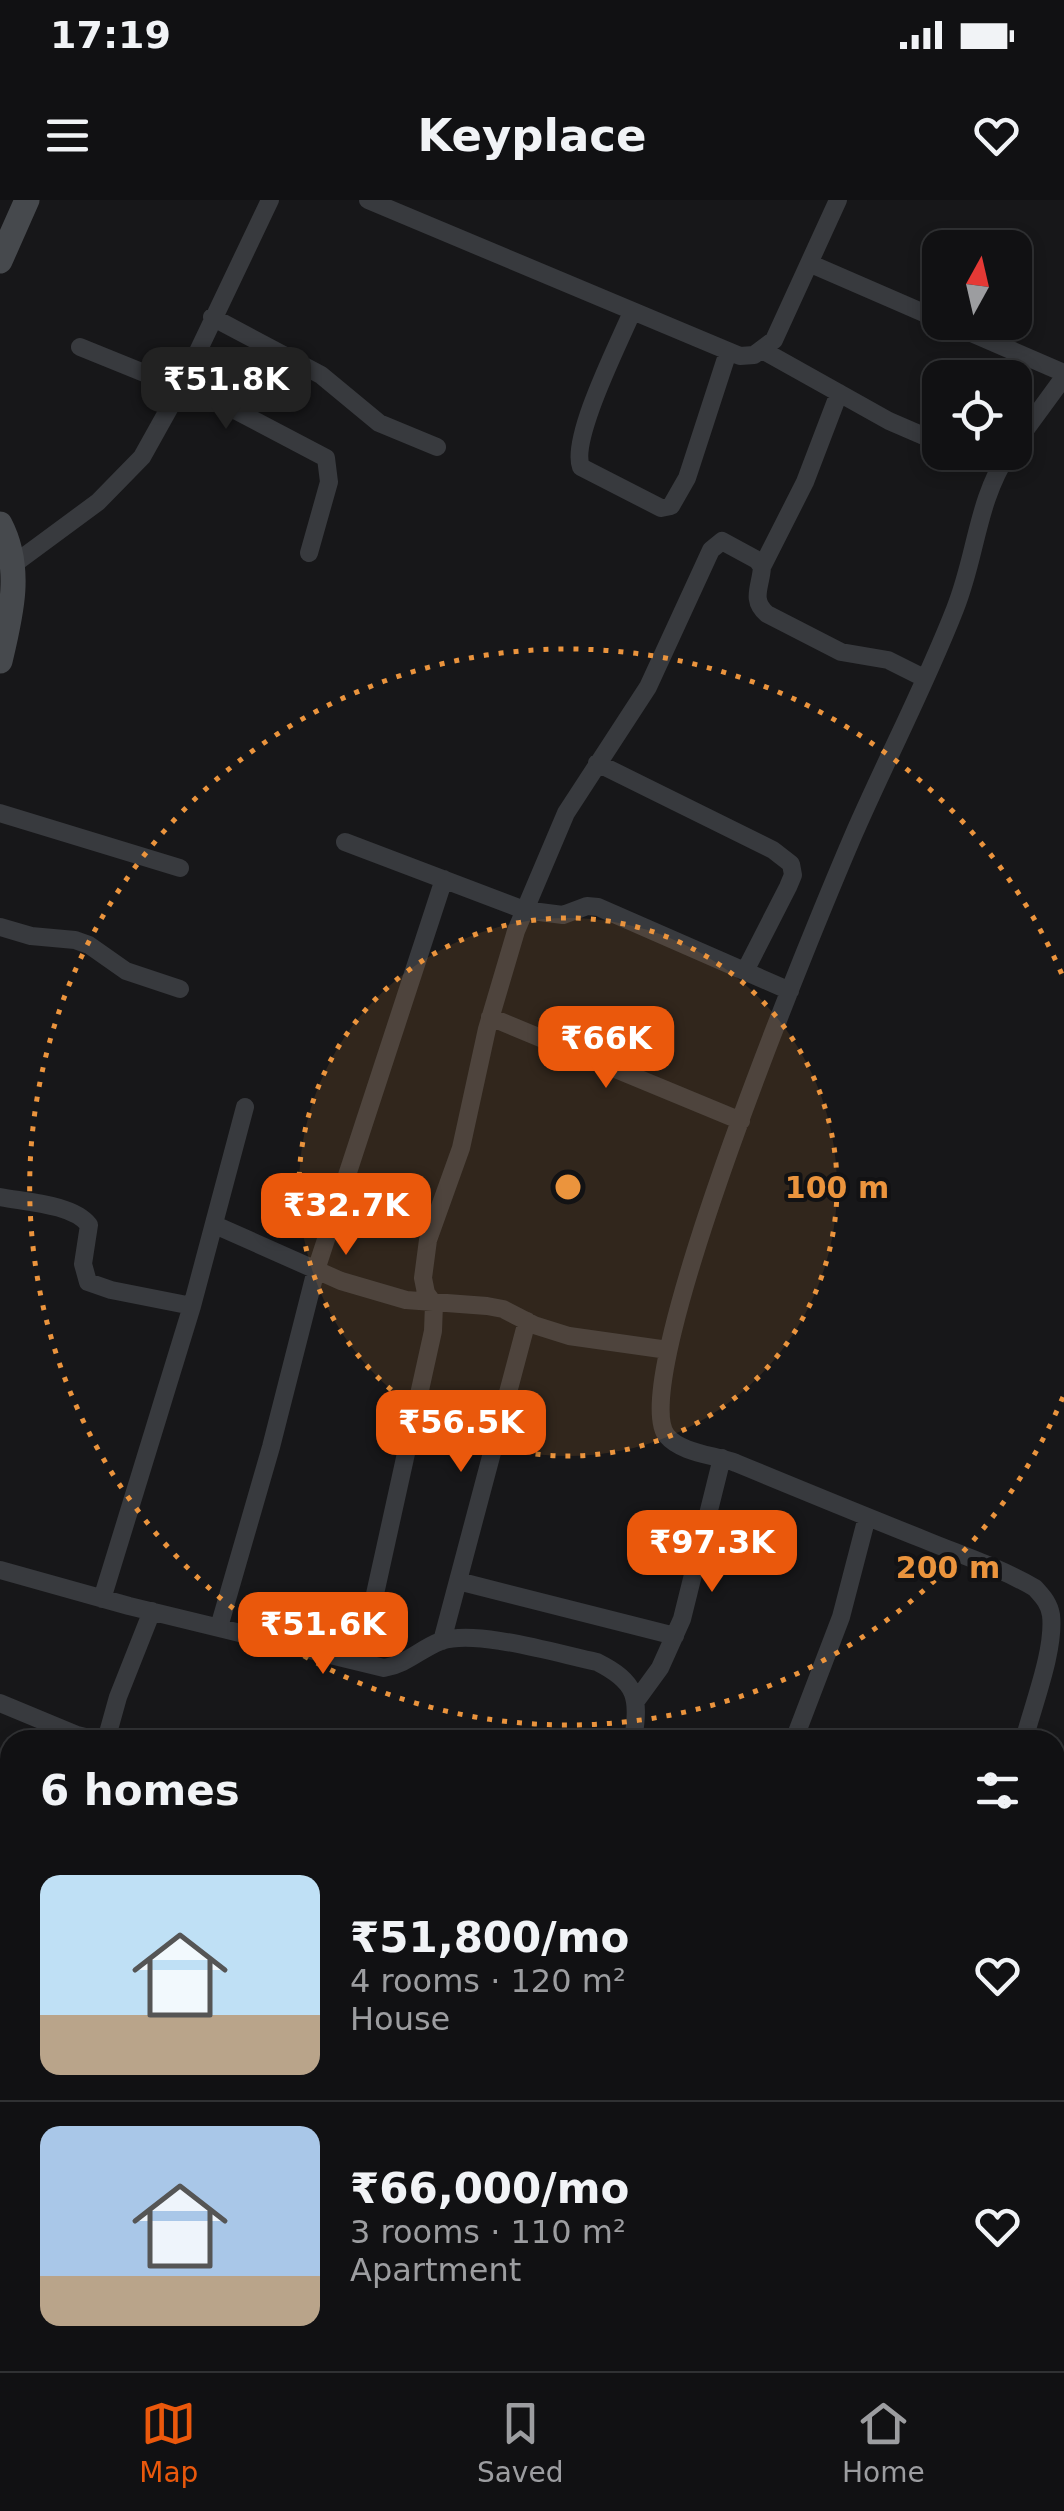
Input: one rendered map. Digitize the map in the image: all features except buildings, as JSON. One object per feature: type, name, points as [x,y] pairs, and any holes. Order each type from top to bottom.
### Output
[{"type":"main road","points":[[0,261],[27,200]]},
{"type":"main road","points":[[0,524],[14,564],[0,661]]},
{"type":"street","points":[[14,564],[98,502],[128,473],[154,439],[270,200]]},
{"type":"street","points":[[368,200],[728,352],[754,355],[774,340],[838,200]]},
{"type":"street","points":[[811,264],[922,312]]},
{"type":"street","points":[[632,312],[586,423],[578,458],[582,467],[661,508],[671,506],[687,478],[728,352]]},
{"type":"street","points":[[212,317],[321,375],[379,423],[438,447]]},
{"type":"street","points":[[986,340],[1064,375],[1032,420]]},
{"type":"street","points":[[80,348],[260,422],[326,458],[329,482],[309,553]]},
{"type":"street","points":[[764,350],[889,422],[922,436]]},
{"type":"street","points":[[839,393],[805,482],[762,567],[756,599],[766,614],[841,652],[888,660],[924,678]]},
{"type":"street","points":[[999,470],[986,493],[954,610],[853,836],[741,1121],[696,1250],[668,1350],[660,1414],[668,1438],[683,1447],[722,1458],[1021,1580],[1047,1601],[1052,1617],[1050,1637],[1027,1730]]},
{"type":"street","points":[[360,1662],[433,1331],[434,1304],[426,1293],[423,1278],[428,1240],[461,1148],[490,1017],[524,910],[560,824],[648,687],[715,544],[722,541],[741,550],[762,567]]},
{"type":"street","points":[[596,763],[774,850],[791,864],[793,875],[788,887],[745,971]]},
{"type":"street","points":[[0,813],[180,868]]},
{"type":"street","points":[[346,842],[524,910],[564,915],[588,906],[598,907],[790,991]]},
{"type":"street","points":[[219,1628],[272,1447],[316,1270],[444,880]]},
{"type":"street","points":[[0,927],[89,945],[126,971],[180,988]]},
{"type":"street","points":[[490,1017],[741,1121]]},
{"type":"street","points":[[102,1599],[192,1306],[245,1107]]},
{"type":"street","points":[[0,1197],[84,1219],[89,1226],[82,1264],[88,1282],[192,1306]]},
{"type":"street","points":[[215,1226],[363,1288],[434,1304],[503,1309],[569,1336],[668,1350]]},
{"type":"street","points":[[442,1641],[527,1321]]},
{"type":"street","points":[[636,1701],[660,1668],[675,1636],[722,1458]]},
{"type":"street","points":[[798,1730],[841,1617],[867,1517]]},
{"type":"street","points":[[0,1570],[384,1668],[403,1664],[442,1641],[465,1638],[597,1662],[627,1682],[636,1701],[634,1730]]},
{"type":"street","points":[[458,1581],[675,1636]]},
{"type":"street","points":[[109,1730],[152,1611]]},
{"type":"street","points":[[0,1703],[65,1730]]}]
